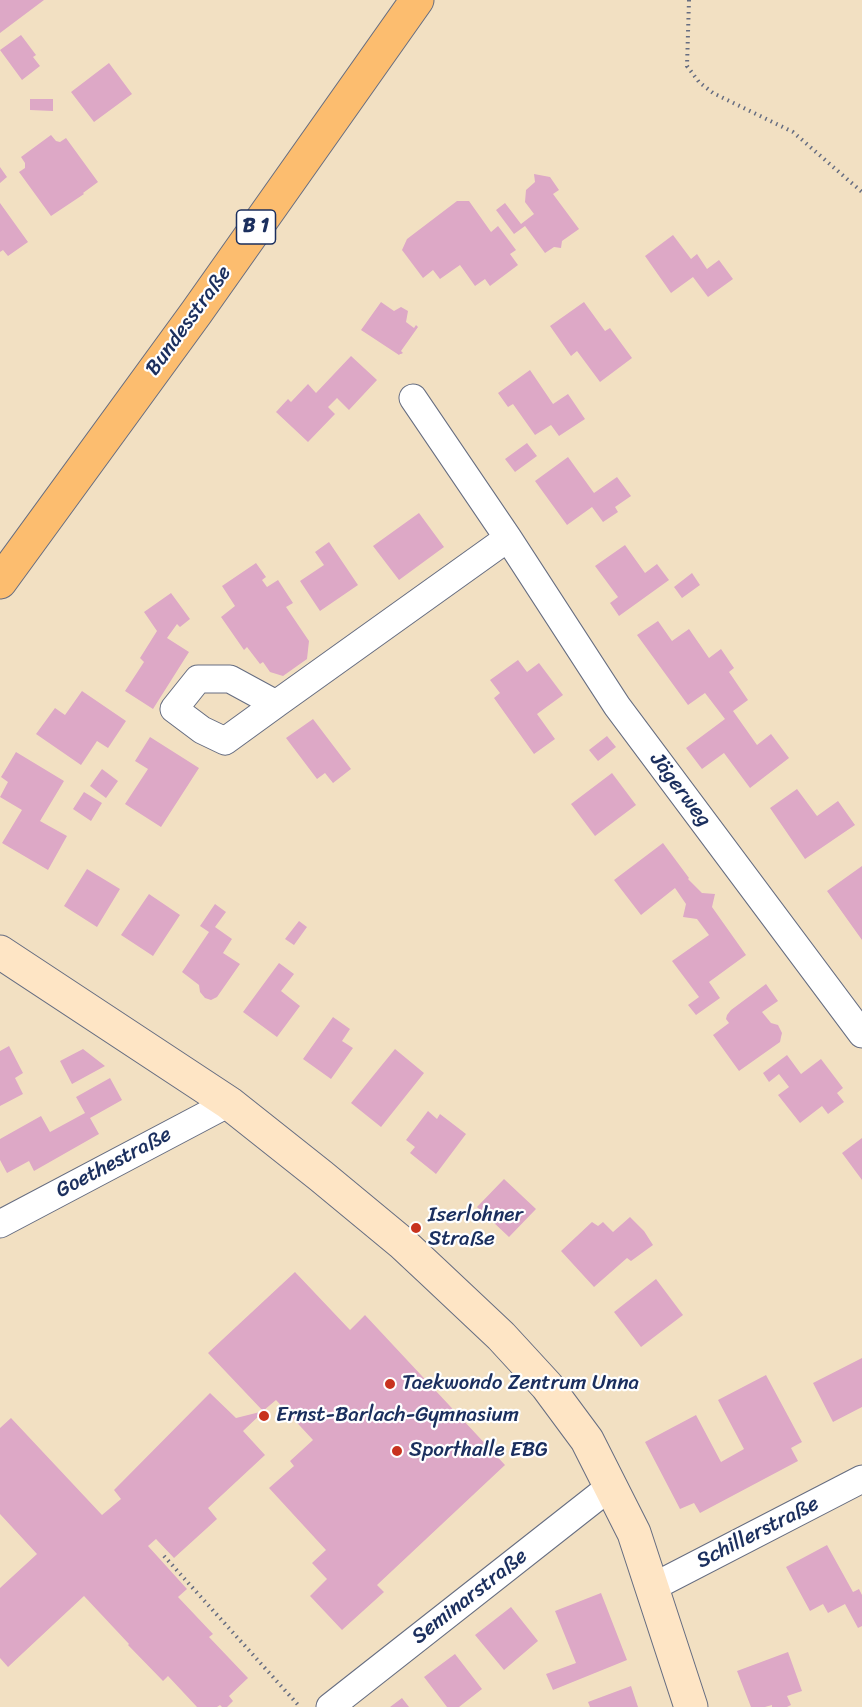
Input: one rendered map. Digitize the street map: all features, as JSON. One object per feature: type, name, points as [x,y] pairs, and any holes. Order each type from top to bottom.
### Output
[{"type":"main road","name":"Bundesstraße","points":[[0,582],[196,313],[417,0]]},
{"type":"main road","points":[[0,952],[229,1103],[402,1243],[501,1336],[547,1386],[587,1440],[634,1533],[692,1707]]},
{"type":"street","name":"Jägerweg","points":[[413,398],[508,538],[617,706],[862,1034]]},
{"type":"street","points":[[276,704],[508,538]]},
{"type":"street","name":"Goethestraße","points":[[0,1224],[229,1103]]},
{"type":"street","name":"Schillerstraße","points":[[653,1587],[862,1479]]},
{"type":"street","name":"Seminarstraße","points":[[330,1707],[611,1486]]},
{"type":"path","points":[[689,0],[687,66],[699,82],[713,93],[793,132],[862,192]]},
{"type":"path","points":[[164,1556],[300,1707]]},
{"type":"building","points":[[0,0],[44,0],[0,33]]},
{"type":"building","points":[[21,35],[36,55],[33,57],[40,66],[22,80],[0,50]]},
{"type":"building","points":[[109,63],[132,94],[94,122],[71,92]]},
{"type":"building","points":[[30,99],[53,99],[53,111],[30,110]]},
{"type":"building","points":[[51,135],[60,142],[66,138],[98,182],[51,216],[19,172],[25,168],[21,157]]},
{"type":"building","points":[[0,167],[7,177],[0,183]]},
{"type":"building","points":[[534,174],[550,177],[559,190],[553,194],[579,229],[562,241],[561,248],[554,247],[545,253],[525,226],[514,234],[496,210],[505,203],[521,224],[534,214],[525,202],[526,190],[535,182]]},
{"type":"building","points":[[457,201],[469,201],[491,232],[498,226],[516,250],[510,254],[518,265],[490,286],[485,279],[475,286],[460,265],[440,279],[433,270],[423,278],[402,250],[407,239]]},
{"type":"building","points":[[0,203],[28,242],[8,256],[3,250],[0,252]]},
{"type":"building","points":[[673,235],[691,259],[697,254],[707,269],[719,260],[733,279],[708,297],[693,277],[671,293],[645,256]]},
{"type":"building","points":[[381,302],[394,311],[401,307],[408,311],[406,322],[414,328],[416,325],[418,327],[401,351],[403,353],[399,355],[361,330]]},
{"type":"building","points":[[584,302],[605,331],[610,328],[632,358],[600,382],[577,351],[571,356],[550,326]]},
{"type":"building","points":[[351,356],[377,380],[349,410],[337,398],[328,407],[335,414],[308,442],[276,412],[288,399],[291,402],[308,384],[316,393]]},
{"type":"building","points":[[530,370],[553,404],[568,394],[585,419],[559,436],[551,425],[535,435],[513,404],[508,407],[498,393]]},
{"type":"building","points":[[527,443],[537,456],[515,472],[505,459]]},
{"type":"building","points":[[568,457],[594,493],[617,477],[631,496],[615,507],[618,512],[603,522],[592,507],[567,525],[535,481]]},
{"type":"building","points":[[419,513],[444,547],[399,580],[373,546]]},
{"type":"building","points":[[329,542],[358,585],[320,611],[300,581],[324,565],[315,552]]},
{"type":"building","points":[[625,545],[645,573],[657,564],[669,580],[619,616],[610,603],[618,597],[595,566]]},
{"type":"building","points":[[256,563],[266,577],[262,580],[267,587],[278,580],[293,603],[286,607],[309,641],[307,659],[283,676],[270,672],[263,662],[260,664],[247,647],[244,650],[221,617],[235,606],[222,586]]},
{"type":"building","points":[[692,573],[700,585],[682,598],[674,587]]},
{"type":"building","points":[[171,593],[190,619],[180,627],[177,624],[167,638],[189,652],[153,709],[125,691],[144,662],[140,658],[157,631],[144,612]]},
{"type":"building","points":[[658,621],[672,641],[689,629],[709,658],[721,649],[734,668],[729,672],[748,700],[733,711],[757,745],[771,734],[789,758],[750,788],[724,753],[702,769],[686,748],[725,719],[705,693],[688,705],[637,635]]},
{"type":"building","points":[[518,660],[527,672],[539,663],[563,695],[537,714],[555,739],[534,754],[494,698],[500,693],[490,680]]},
{"type":"building","points":[[82,691],[126,721],[108,748],[97,741],[81,765],[36,734],[55,708],[65,715]]},
{"type":"building","points":[[313,719],[351,769],[333,783],[325,773],[317,779],[286,738]]},
{"type":"building","points":[[607,736],[616,747],[598,761],[589,750]]},
{"type":"building","points":[[150,737],[199,768],[161,827],[125,804],[148,769],[135,761]]},
{"type":"building","points":[[16,752],[64,781],[40,821],[67,836],[48,870],[2,843],[22,810],[0,797],[8,782],[1,777]]},
{"type":"building","points":[[102,769],[118,781],[106,798],[90,786]]},
{"type":"building","points":[[612,773],[636,805],[595,836],[571,804]]},
{"type":"building","points":[[797,789],[817,816],[838,801],[855,825],[805,859],[770,808]]},
{"type":"building","points":[[84,792],[102,803],[91,821],[73,809]]},
{"type":"building","points":[[663,843],[688,879],[702,893],[715,894],[712,907],[746,955],[709,982],[720,998],[696,1015],[688,1005],[699,997],[672,961],[709,935],[697,919],[683,917],[686,904],[675,888],[641,915],[614,880]]},
{"type":"building","points":[[862,866],[862,940],[827,891]]},
{"type":"building","points":[[87,869],[120,889],[97,927],[64,906]]},
{"type":"building","points":[[149,894],[180,915],[153,956],[121,935]]},
{"type":"building","points":[[215,904],[226,912],[215,927],[232,939],[223,953],[240,964],[217,997],[211,1000],[205,998],[200,992],[199,985],[182,972],[209,932],[200,926]]},
{"type":"building","points":[[299,921],[307,927],[294,945],[285,939]]},
{"type":"building","points":[[279,963],[294,974],[281,991],[300,1006],[277,1037],[243,1012]]},
{"type":"building","points":[[766,984],[778,1001],[762,1012],[771,1023],[778,1025],[782,1033],[780,1042],[739,1071],[713,1035],[729,1023],[726,1019],[731,1010]]},
{"type":"building","points":[[333,1017],[350,1029],[342,1041],[353,1048],[331,1079],[303,1059]]},
{"type":"building","points":[[9,1046],[23,1073],[15,1078],[23,1094],[0,1106],[0,1051]]},
{"type":"building","points":[[83,1049],[105,1066],[72,1084],[60,1061]]},
{"type":"building","points":[[395,1049],[424,1073],[381,1127],[351,1103]]},
{"type":"building","points":[[787,1055],[801,1074],[821,1059],[843,1088],[837,1093],[844,1102],[828,1114],[822,1106],[800,1123],[778,1095],[789,1087],[779,1074],[769,1082],[763,1073]]},
{"type":"building","points":[[110,1078],[122,1100],[90,1118],[99,1134],[34,1171],[29,1161],[7,1173],[0,1160],[0,1139],[41,1116],[50,1132],[85,1113],[76,1097]]},
{"type":"building","points":[[428,1111],[437,1119],[440,1114],[466,1134],[436,1174],[410,1153],[415,1147],[406,1140]]},
{"type":"building","points":[[862,1138],[862,1180],[842,1153]]},
{"type":"building","points":[[504,1179],[536,1209],[509,1237],[477,1207]]},
{"type":"building","points":[[630,1217],[644,1231],[653,1245],[631,1261],[627,1258],[594,1287],[561,1251],[592,1222],[598,1226],[603,1222],[613,1232]]},
{"type":"building","name":"Sporthalle EBG","points":[[295,1272],[350,1330],[365,1315],[505,1465],[377,1585],[384,1592],[342,1630],[310,1596],[327,1579],[312,1563],[326,1550],[269,1488],[294,1466],[290,1461],[313,1440],[276,1400],[263,1411],[208,1353]]},
{"type":"building","points":[[656,1279],[683,1315],[641,1347],[614,1312]]},
{"type":"building","points":[[862,1358],[862,1407],[833,1422],[813,1383]]},
{"type":"building","points":[[766,1375],[802,1442],[791,1448],[798,1461],[700,1513],[694,1503],[680,1509],[645,1442],[696,1415],[721,1462],[744,1449],[718,1400]]},
{"type":"building","points":[[210,1393],[236,1418],[264,1411],[243,1431],[265,1455],[208,1508],[217,1519],[174,1558],[156,1539],[148,1546],[187,1589],[178,1597],[213,1634],[209,1637],[248,1678],[229,1696],[233,1701],[227,1707],[220,1705],[197,1707],[168,1676],[163,1681],[84,1596],[8,1667],[0,1658],[0,1588],[37,1554],[0,1514],[0,1428],[11,1418],[102,1515],[121,1499],[114,1490]]},
{"type":"building","points":[[827,1545],[853,1592],[859,1589],[862,1595],[862,1626],[858,1628],[845,1604],[828,1613],[823,1604],[810,1611],[786,1567]]},
{"type":"building","points":[[601,1593],[627,1660],[553,1690],[546,1674],[576,1663],[555,1611]]},
{"type":"building","points":[[511,1607],[538,1641],[504,1670],[475,1635]]},
{"type":"building","points":[[788,1652],[802,1691],[787,1696],[791,1705],[787,1707],[772,1707],[772,1705],[751,1707],[737,1671]]},
{"type":"building","points":[[455,1654],[482,1689],[459,1707],[447,1707],[424,1677]]},
{"type":"building","points":[[631,1686],[638,1707],[590,1707],[588,1702]]},
{"type":"building","points":[[402,1698],[409,1707],[390,1707]]},
{"type":"place","name":"Iserlohner Straße","points":[[416,1228]]},
{"type":"place","name":"Taekwondo Zentrum Unna","points":[[390,1384]]},
{"type":"place","name":"Ernst-Barlach-Gymnasium","points":[[264,1416]]},
{"type":"place","name":"Sporthalle EBG","points":[[397,1451]]}]
